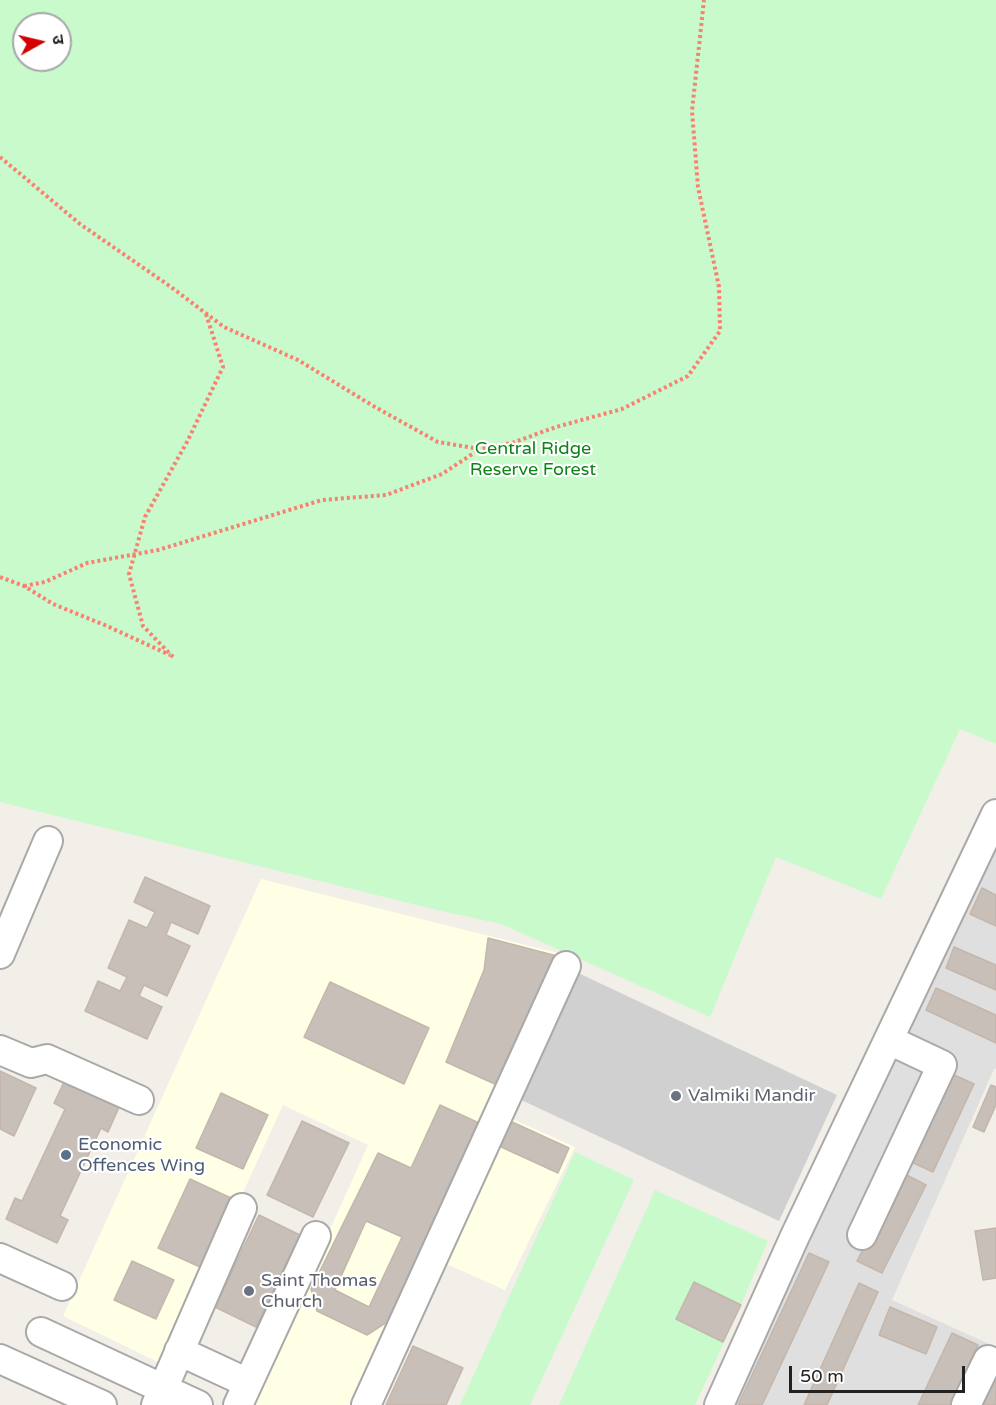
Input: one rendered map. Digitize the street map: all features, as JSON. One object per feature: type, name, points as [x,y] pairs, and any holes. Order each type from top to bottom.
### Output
[{"type":"street","points":[[719,1405],[795,1236],[996,814]]},
{"type":"street","points":[[0,954],[48,841]]},
{"type":"street","points":[[366,1405],[566,966]]},
{"type":"street","points":[[862,1235],[942,1065],[889,1040]]},
{"type":"street","points":[[0,1050],[31,1063],[46,1059],[139,1100]]},
{"type":"street","points":[[159,1397],[242,1208]]},
{"type":"street","points":[[179,1351],[243,1394],[316,1236]]},
{"type":"street","points":[[0,1258],[62,1286]]},
{"type":"street","points":[[41,1332],[159,1397],[198,1405]]},
{"type":"street","points":[[0,1359],[102,1405]]},
{"type":"street","points":[[966,1405],[988,1360]]},
{"type":"path","points":[[0,157],[80,224],[224,327],[298,360],[438,442],[480,449],[512,443],[556,427],[622,409],[688,376],[720,331],[719,287],[698,187],[692,111],[704,0]]},
{"type":"path","points":[[0,577],[24,586],[53,604],[173,657],[143,626],[129,574],[145,517],[187,442],[223,367],[206,313]]},
{"type":"path","points":[[24,586],[45,582],[87,563],[158,550],[322,500],[386,495],[442,474],[480,449]]},
{"type":"shaded area","points":[[996,843],[996,1069],[994,1069],[892,1300],[996,1347],[996,1405],[733,1405]]},
{"type":"shaded area","points":[[261,879],[562,954],[506,1116],[575,1147],[505,1290],[442,1262],[375,1405],[251,1405],[368,1145],[283,1105],[164,1365],[63,1316]]},
{"type":"shaded area","name":"Valmiki Mandir","points":[[574,971],[837,1095],[779,1221],[515,1097]]},
{"type":"green space","name":"Central Ridge Reserve Forest","points":[[0,0],[996,0],[996,744],[960,729],[881,899],[776,857],[710,1017],[501,924],[0,802]]},
{"type":"green space","points":[[575,1152],[634,1180],[530,1405],[460,1405]]},
{"type":"green space","points":[[655,1190],[768,1241],[741,1305],[695,1405],[559,1405]]},
{"type":"building","points":[[145,877],[210,906],[198,934],[171,922],[166,935],[190,946],[167,996],[144,985],[139,996],[162,1007],[147,1039],[85,1011],[98,981],[120,991],[127,977],[108,968],[129,920],[147,928],[155,912],[134,902]]},
{"type":"building","points":[[982,888],[996,895],[996,926],[970,914]]},
{"type":"building","points":[[488,938],[557,956],[497,1085],[446,1062],[484,970]]},
{"type":"building","points":[[954,947],[996,965],[996,990],[946,968]]},
{"type":"building","points":[[330,982],[429,1028],[404,1084],[304,1037]]},
{"type":"building","points":[[936,988],[996,1015],[996,1043],[926,1010]]},
{"type":"building","points":[[0,1071],[36,1088],[14,1136],[0,1129]]},
{"type":"building","points":[[948,1072],[974,1084],[933,1172],[907,1160]]},
{"type":"building","points":[[65,1080],[120,1105],[108,1132],[101,1128],[60,1216],[68,1220],[57,1243],[6,1219],[15,1198],[22,1201],[65,1109],[54,1103]]},
{"type":"building","points":[[991,1085],[996,1087],[996,1105],[984,1132],[973,1127]]},
{"type":"building","points":[[221,1093],[268,1115],[243,1169],[196,1148]]},
{"type":"building","points":[[440,1105],[479,1123],[387,1322],[367,1335],[317,1311],[311,1289],[378,1153],[411,1168]],"holes":[[[366,1221],[402,1237],[369,1307],[335,1290]]]},
{"type":"building","points":[[302,1121],[349,1143],[313,1217],[267,1195]]},
{"type":"building","points":[[510,1121],[569,1148],[558,1173],[499,1146]]},
{"type":"building","points":[[901,1172],[926,1185],[882,1273],[857,1261]]},
{"type":"building","points":[[190,1179],[231,1198],[200,1267],[158,1248]]},
{"type":"building","points":[[259,1215],[300,1235],[256,1327],[215,1307]]},
{"type":"building","points":[[996,1228],[996,1278],[983,1280],[975,1231]]},
{"type":"building","points":[[809,1253],[829,1262],[762,1405],[738,1405]]},
{"type":"building","points":[[132,1261],[174,1280],[156,1319],[114,1300]]},
{"type":"building","points":[[694,1282],[741,1305],[723,1342],[676,1319]]},
{"type":"building","points":[[859,1283],[878,1292],[827,1405],[804,1405]]},
{"type":"building","points":[[890,1307],[937,1327],[926,1354],[879,1335]]},
{"type":"building","points":[[952,1333],[978,1345],[950,1405],[918,1405]]},
{"type":"building","points":[[413,1346],[463,1368],[446,1405],[386,1405]]},
{"type":"building","points":[[996,1361],[996,1405],[976,1405]]},
{"type":"place","name":"Valmiki Mandir","points":[[676,1096]]},
{"type":"place","name":"Economic Offences Wing","points":[[66,1155]]},
{"type":"place","name":"Saint Thomas Church","points":[[249,1291]]}]
